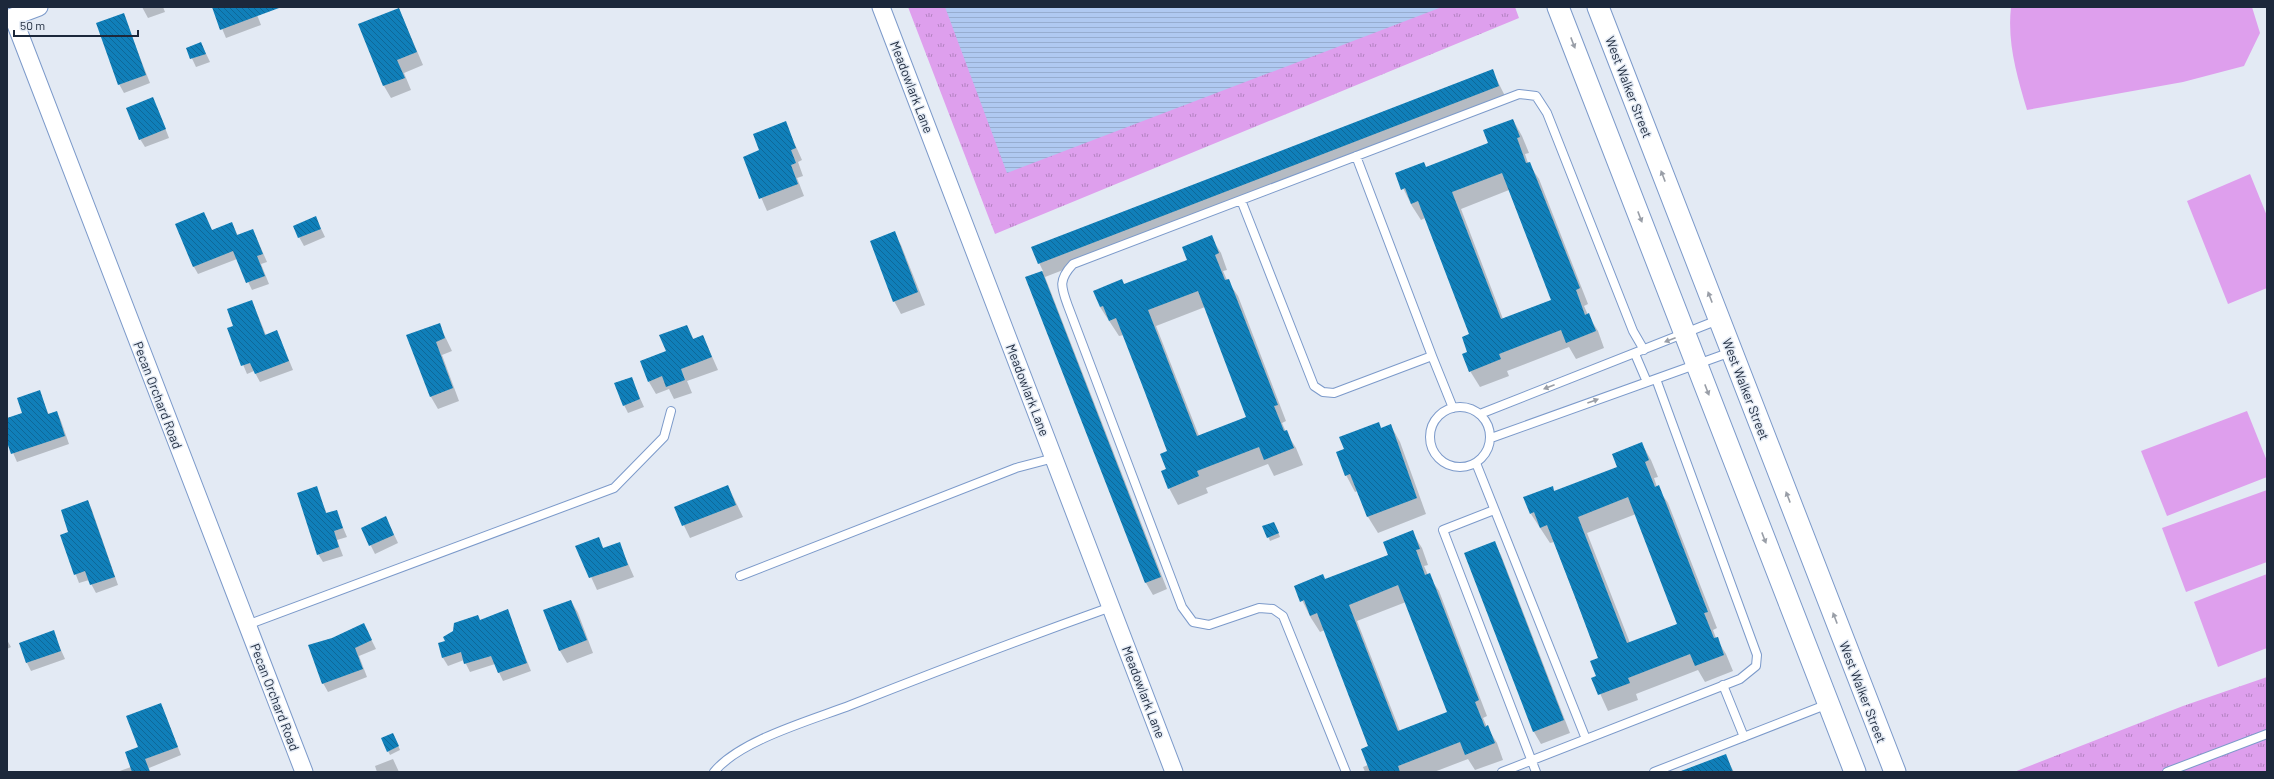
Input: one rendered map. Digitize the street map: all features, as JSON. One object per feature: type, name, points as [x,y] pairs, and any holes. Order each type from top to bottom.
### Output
[{"type":"street","points":[[10,18],[39,7]]},
{"type":"street","name":"Meadowlark Lane","points":[[882,7],[1174,772]]},
{"type":"street","points":[[1558,7],[1855,772]]},
{"type":"street","name":"West Walker Street","points":[[1598,7],[1894,772]]},
{"type":"street","name":"Pecan Orchard Road","points":[[10,18],[304,772]]},
{"type":"lane","points":[[1346,772],[1283,616],[1273,609],[1259,608],[1209,625],[1193,622],[1182,607],[1062,289],[1063,274],[1073,264],[1519,94],[1536,96],[1547,114],[1633,331],[1644,350]]},
{"type":"lane","points":[[1356,156],[1453,408]]},
{"type":"lane","points":[[1241,200],[1314,386],[1323,392],[1334,393],[1432,356]]},
{"type":"lane","points":[[1480,414],[1719,320]]},
{"type":"lane","points":[[1490,438],[1732,352]]},
{"type":"lane","points":[[1635,354],[1647,382]]},
{"type":"lane","points":[[1502,772],[1740,679],[1756,666],[1757,655],[1656,379]]},
{"type":"lane","points":[[1464,407],[1480,414],[1490,429],[1489,448],[1484,456],[1476,463],[1467,466],[1448,465],[1434,452],[1430,434],[1433,424],[1438,416],[1453,408],[1464,407]]},
{"type":"lane","points":[[247,625],[614,488],[664,436],[671,411]]},
{"type":"lane","points":[[740,576],[1016,468],[1054,458]]},
{"type":"lane","points":[[1476,463],[1586,739]]},
{"type":"lane","points":[[1494,510],[1443,530],[1536,772]]},
{"type":"lane","points":[[714,772],[733,754],[783,731],[981,654],[1111,607]]},
{"type":"lane","points":[[1723,685],[1744,737]]},
{"type":"lane","points":[[1654,772],[1829,704]]},
{"type":"lane","points":[[2167,772],[2267,734]]},
{"type":"green space","points":[[908,7],[1515,7],[1519,18],[995,234]]},
{"type":"green space","points":[[2011,7],[2252,7],[2260,33],[2244,66],[2183,82],[2027,110],[2016,72],[2010,34]]},
{"type":"green space","points":[[2250,174],[2267,216],[2267,288],[2228,304],[2187,201]]},
{"type":"green space","points":[[2247,411],[2267,461],[2267,477],[2167,516],[2141,451]]},
{"type":"green space","points":[[2267,490],[2267,562],[2186,592],[2162,528]]},
{"type":"green space","points":[[2267,574],[2267,648],[2218,667],[2194,602]]},
{"type":"green space","points":[[2267,677],[2267,772],[2014,772],[2183,706]]},
{"type":"water","points":[[945,7],[1442,7],[1007,173]]},
{"type":"building","points":[[212,7],[279,7],[279,8],[220,30]]},
{"type":"building","points":[[399,8],[417,52],[397,60],[405,78],[383,86],[358,24]]},
{"type":"building","points":[[124,13],[146,75],[118,85],[96,23]]},
{"type":"building","points":[[201,42],[206,54],[190,59],[186,48]]},
{"type":"building","points":[[1493,69],[1499,86],[1038,264],[1031,247]]},
{"type":"building","points":[[153,97],[166,129],[139,140],[126,108]]},
{"type":"building","points":[[1513,119],[1520,137],[1517,138],[1526,163],[1530,162],[1580,288],[1576,290],[1585,315],[1589,313],[1596,331],[1566,343],[1561,330],[1499,354],[1501,359],[1469,372],[1462,354],[1467,352],[1462,337],[1469,334],[1418,201],[1411,204],[1405,188],[1401,190],[1395,173],[1424,162],[1426,167],[1488,143],[1483,130]],"holes":[[[1502,173],[1551,300],[1501,319],[1452,192]]]},
{"type":"building","points":[[786,121],[796,148],[791,150],[796,163],[791,165],[798,184],[759,199],[743,157],[759,150],[753,134]]},
{"type":"building","points":[[204,212],[212,230],[232,222],[237,235],[253,229],[263,254],[257,256],[265,276],[246,283],[233,251],[193,267],[175,224]]},
{"type":"building","points":[[316,216],[321,229],[298,238],[293,226]]},
{"type":"building","points":[[895,231],[918,292],[893,302],[870,241]]},
{"type":"building","points":[[1212,235],[1219,253],[1215,255],[1225,280],[1229,279],[1278,405],[1274,406],[1284,431],[1287,430],[1294,448],[1264,460],[1259,447],[1197,471],[1199,476],[1168,489],[1161,471],[1166,469],[1160,454],[1167,451],[1144,390],[1116,318],[1109,321],[1103,306],[1100,307],[1093,291],[1122,279],[1124,284],[1187,260],[1182,247]],"holes":[[[1198,291],[1246,417],[1197,436],[1148,310]]]},
{"type":"building","points":[[1042,271],[1161,577],[1145,583],[1025,277]]},
{"type":"building","points":[[252,300],[265,335],[277,330],[289,361],[255,374],[250,363],[241,366],[227,328],[233,326],[227,309]]},
{"type":"building","points":[[440,323],[445,338],[436,342],[453,388],[430,397],[406,335]]},
{"type":"building","points":[[687,325],[693,339],[703,335],[712,357],[681,369],[685,380],[666,387],[662,376],[648,382],[640,361],[666,351],[659,335]]},
{"type":"building","points":[[632,377],[640,399],[623,406],[614,383]]},
{"type":"building","points":[[40,390],[48,414],[57,411],[65,436],[11,454],[7,442],[7,418],[22,413],[17,398]]},
{"type":"building","points":[[1379,422],[1381,428],[1391,424],[1417,498],[1367,517],[1350,474],[1345,476],[1336,452],[1344,449],[1339,437]]},
{"type":"building","points":[[1642,442],[1649,460],[1645,462],[1655,487],[1659,485],[1708,612],[1704,613],[1714,638],[1718,637],[1724,655],[1695,666],[1690,654],[1628,678],[1630,683],[1598,695],[1591,678],[1596,676],[1590,661],[1598,658],[1575,597],[1547,525],[1540,528],[1534,512],[1530,514],[1523,497],[1553,486],[1554,491],[1617,467],[1612,454]],"holes":[[[1628,497],[1677,624],[1627,643],[1578,517]]]},
{"type":"building","points":[[728,485],[736,505],[682,526],[674,507]]},
{"type":"building","points":[[317,486],[326,513],[337,510],[343,528],[334,531],[339,547],[317,555],[297,493]]},
{"type":"building","points":[[88,500],[115,577],[90,585],[85,571],[74,575],[60,535],[68,532],[61,510]]},
{"type":"building","points":[[386,516],[394,535],[369,546],[361,528]]},
{"type":"building","points":[[1274,522],[1279,533],[1267,538],[1262,526]]},
{"type":"building","points":[[1413,530],[1420,549],[1416,550],[1425,575],[1430,573],[1479,700],[1475,702],[1485,727],[1488,725],[1495,743],[1465,755],[1460,742],[1398,766],[1400,772],[1370,772],[1361,749],[1368,746],[1317,613],[1310,616],[1304,600],[1300,602],[1294,586],[1323,574],[1325,579],[1388,555],[1383,542]],"holes":[[[1398,585],[1447,712],[1398,731],[1349,605]]]},
{"type":"building","points":[[599,537],[603,548],[620,542],[628,565],[589,578],[575,546]]},
{"type":"building","points":[[1495,541],[1564,720],[1533,732],[1464,553]]},
{"type":"building","points":[[571,600],[587,640],[559,651],[543,610]]},
{"type":"building","points":[[508,609],[527,663],[498,673],[491,656],[464,664],[461,652],[442,658],[438,643],[445,641],[443,637],[453,631],[454,623],[478,615],[480,620]]},
{"type":"building","points":[[364,623],[372,640],[355,648],[363,669],[322,684],[308,645],[332,638]]},
{"type":"building","points":[[54,630],[61,651],[26,663],[19,643]]},
{"type":"building","points":[[161,703],[178,747],[145,759],[150,772],[132,772],[125,752],[138,747],[126,716]]},
{"type":"building","points":[[393,733],[399,746],[387,752],[381,738]]},
{"type":"building","points":[[1726,754],[1733,772],[1681,772],[1681,771]]}]
